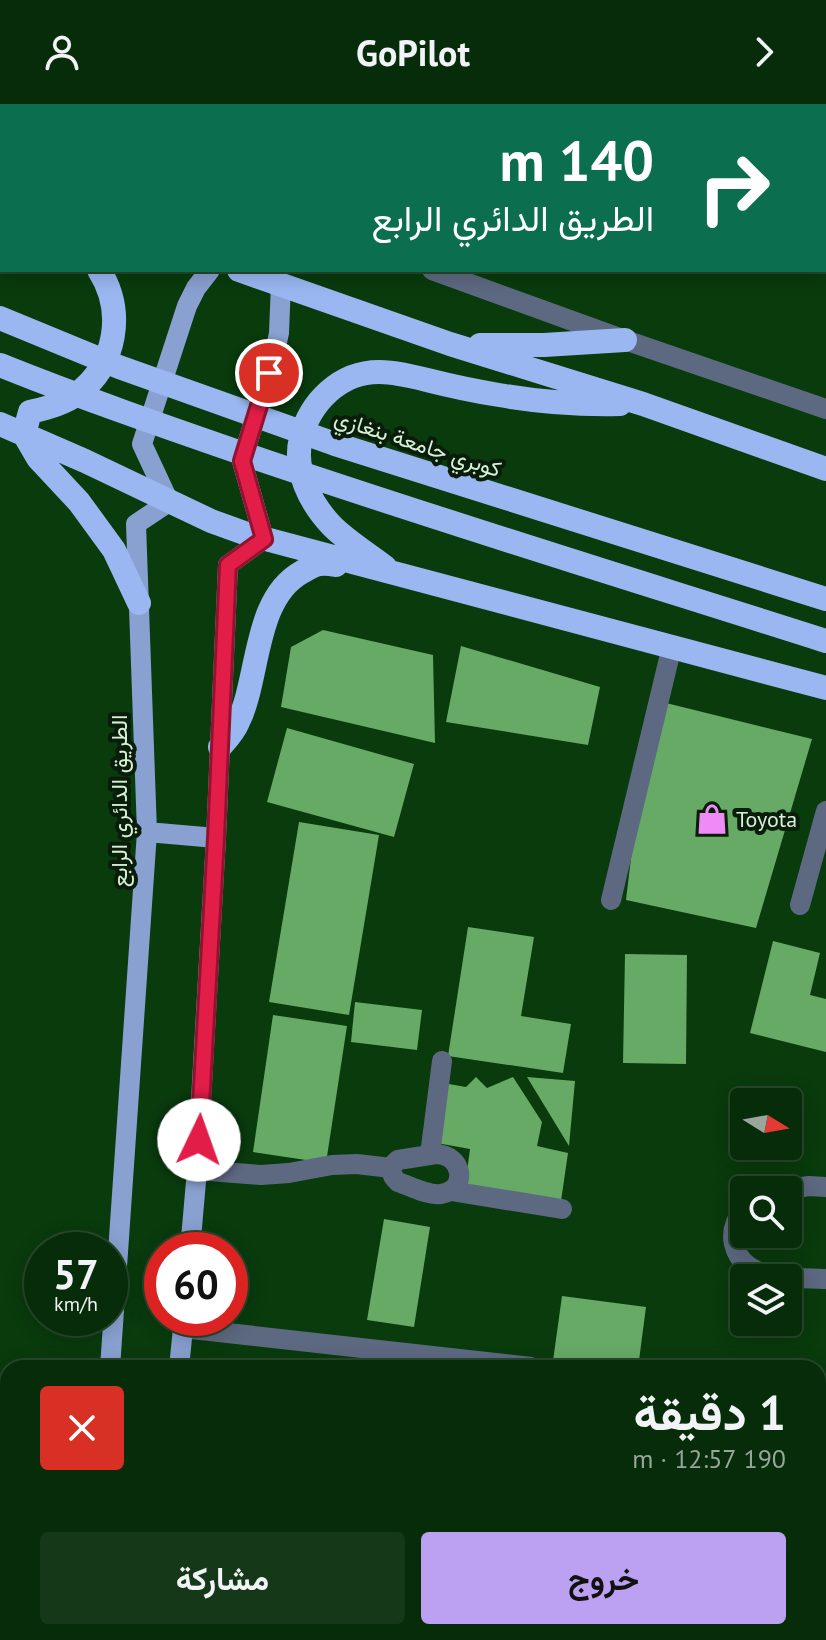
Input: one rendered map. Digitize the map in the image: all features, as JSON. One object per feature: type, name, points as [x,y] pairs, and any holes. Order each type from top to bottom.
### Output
[{"type":"highway","points":[[100,272],[111,294],[115,316],[113,339],[106,361],[92,380],[75,395],[30,412],[24,434],[38,458],[79,502],[114,550],[139,603]]},
{"type":"highway","points":[[245,272],[450,344],[643,404],[826,469]]},
{"type":"highway","name":"كوبري جامعة بنغازي","points":[[11,323],[203,398],[335,444],[826,599]]},
{"type":"highway","points":[[450,344],[544,345],[625,340]]},
{"type":"highway","points":[[2,366],[312,477],[826,641]]},
{"type":"highway","points":[[394,573],[333,526],[308,491],[300,469],[299,446],[305,423],[317,403],[333,387],[354,376],[377,372],[515,398],[584,404],[643,404]]},
{"type":"highway","points":[[0,424],[211,521],[264,539],[826,688]]},
{"type":"highway","points":[[220,747],[230,736],[245,705],[262,632],[275,599],[294,577],[320,562],[394,573]]},
{"type":"main road","points":[[169,502],[142,444],[187,306],[208,272]]},
{"type":"main road","points":[[192,1232],[216,838],[228,565],[264,539],[242,461],[277,344],[281,283]]},
{"type":"main road","name":"الطريق الدائري الرابع","points":[[111,1360],[147,832],[136,524],[169,502]]},
{"type":"main road","points":[[147,832],[216,838]]},
{"type":"main road","points":[[180,1360],[182,1336]]},
{"type":"street","points":[[438,272],[826,409]]},
{"type":"street","points":[[611,900],[672,646]]},
{"type":"street","points":[[800,905],[826,811]]},
{"type":"street","points":[[430,1155],[442,1061]]},
{"type":"street","points":[[444,1154],[456,1162],[459,1177],[451,1191],[435,1194],[398,1182],[391,1174],[391,1168],[398,1160],[444,1154]]},
{"type":"street","points":[[197,1170],[261,1175],[332,1165],[391,1168]]},
{"type":"street","points":[[802,1187],[826,1187]]},
{"type":"street","points":[[451,1191],[562,1209]]},
{"type":"street","points":[[735,1248],[746,1265],[765,1274],[826,1279]]},
{"type":"street","points":[[248,1331],[476,1360]]},
{"type":"building","points":[[323,630],[433,655],[435,743],[281,707],[291,647]]},
{"type":"building","points":[[461,646],[600,687],[588,745],[446,722]]},
{"type":"building","name":"Toyota","points":[[650,699],[812,739],[756,928],[626,900]]},
{"type":"building","points":[[287,728],[414,764],[394,837],[267,802]]},
{"type":"building","points":[[299,822],[379,835],[349,1015],[269,1002]]},
{"type":"building","points":[[468,927],[534,937],[521,1016],[571,1024],[563,1073],[448,1056]]},
{"type":"building","points":[[773,941],[820,953],[810,995],[826,999],[826,1052],[750,1033]]},
{"type":"building","points":[[625,954],[687,955],[686,1064],[623,1063]]},
{"type":"building","points":[[355,1002],[422,1010],[417,1050],[351,1042]]},
{"type":"building","points":[[273,1015],[347,1026],[326,1163],[253,1152]]},
{"type":"building","points":[[476,1077],[487,1088],[513,1077],[542,1122],[537,1146],[568,1153],[561,1201],[465,1187],[470,1149],[437,1143],[443,1083],[466,1087]]},
{"type":"building","points":[[527,1077],[575,1081],[569,1146]]},
{"type":"building","points":[[384,1219],[430,1227],[414,1327],[367,1320]]},
{"type":"building","points":[[562,1296],[646,1307],[639,1360],[553,1360]]},
{"type":"place","name":"Toyota","points":[[712,819]]},
{"type":"route","points":[[199,1140],[228,565],[264,539],[242,461],[269,373]]}]
